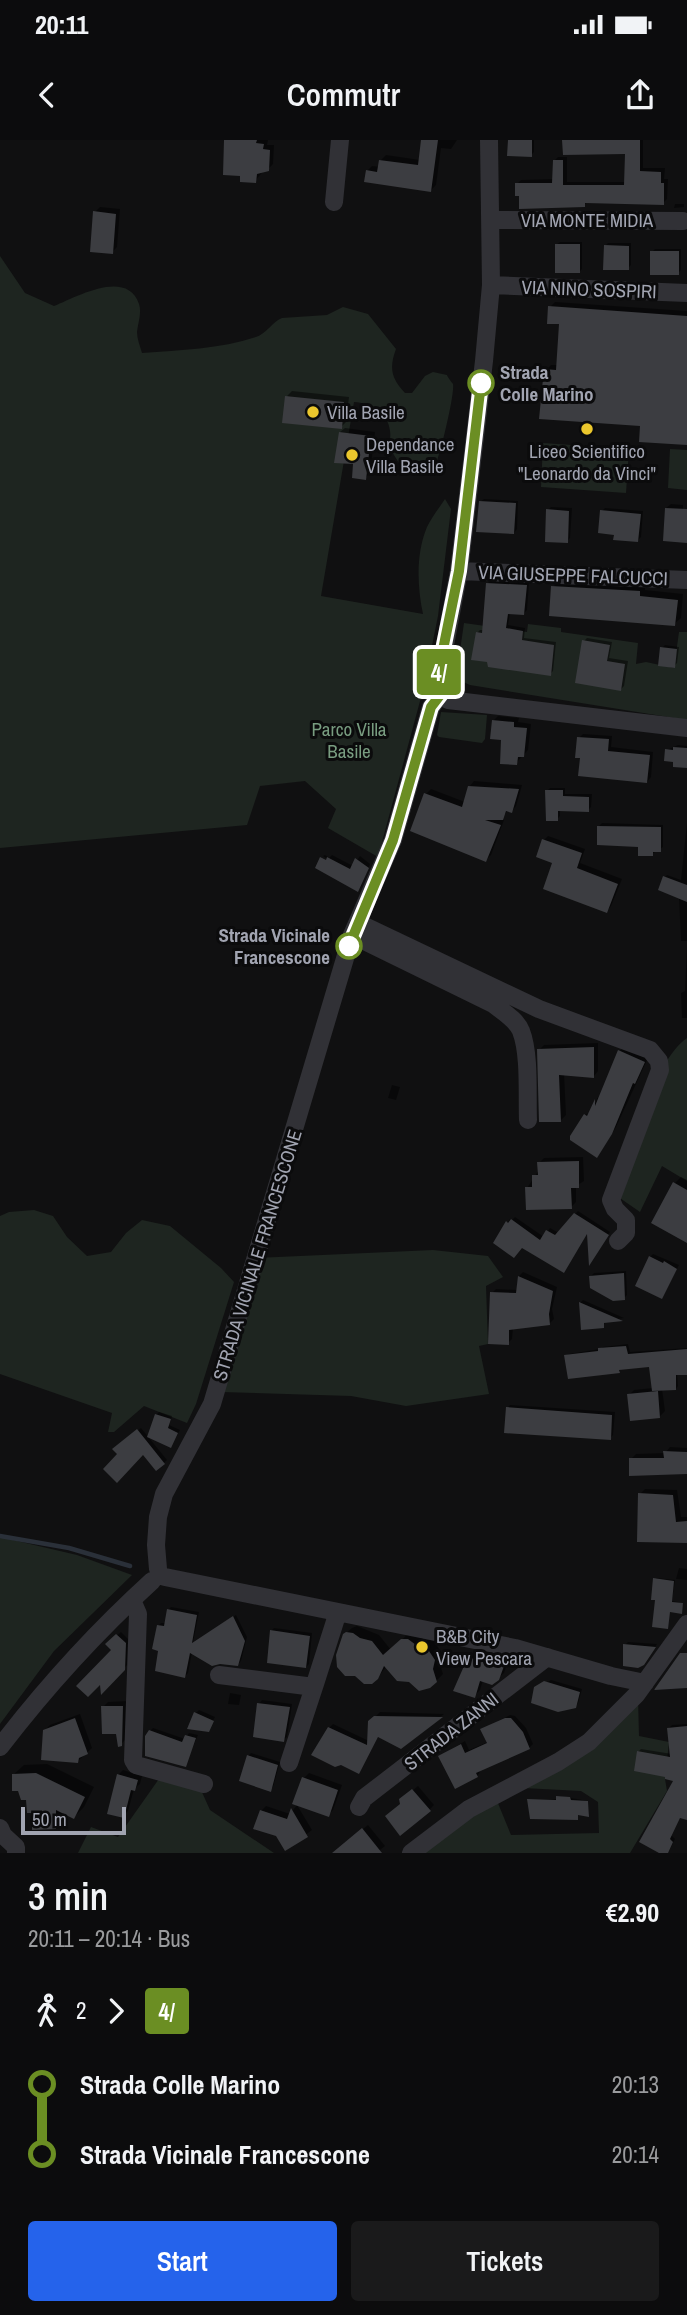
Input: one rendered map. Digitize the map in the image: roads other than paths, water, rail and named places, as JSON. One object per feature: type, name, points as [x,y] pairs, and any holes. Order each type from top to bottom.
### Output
[{"type":"street","points":[[334,202],[340,140]]},
{"type":"street","points":[[489,140],[491,285],[484,361],[459,571],[436,684],[448,700],[687,728]]},
{"type":"street","name":"VIA MONTE MIDIA","points":[[490,220],[683,221]]},
{"type":"street","name":"VIA NINO SOSPIRI","points":[[491,285],[687,293]]},
{"type":"street","name":"VIA GIUSEPPE FALCUCCI","points":[[459,571],[687,580]]},
{"type":"street","name":"STRADA VICINALE FRANCESCONE","points":[[158,1576],[156,1545],[164,1493],[212,1404],[355,929],[393,840],[431,707],[441,694]]},
{"type":"street","points":[[355,929],[493,1004],[508,1015],[520,1029],[525,1049],[528,1120]]},
{"type":"street","points":[[355,929],[539,1009],[655,1055],[660,1070],[611,1200],[615,1209],[626,1220],[626,1233],[618,1241]]},
{"type":"street","points":[[0,1747],[80,1650],[158,1576],[515,1648],[645,1683]]},
{"type":"street","points":[[132,1600],[138,1614],[133,1760],[136,1765],[204,1784]]},
{"type":"street","points":[[289,1763],[338,1612]]},
{"type":"street","points":[[411,1853],[469,1810],[558,1762],[589,1742],[622,1711],[687,1625]]},
{"type":"street","name":"STRADA ZANNI","points":[[359,1807],[364,1798],[547,1657]]},
{"type":"street","points":[[219,1675],[314,1686]]},
{"type":"street","points":[[0,1828],[3,1835],[16,1847],[16,1853]]},
{"type":"waterway","points":[[0,1536],[69,1548],[130,1566]]},
{"type":"place","name":"Strada Colle Marino","points":[[481,383]]},
{"type":"place","name":"Villa Basile","points":[[313,412]]},
{"type":"place","name":"Liceo Scientifico \"Leonardo da Vinci\"","points":[[587,429]]},
{"type":"place","name":"Dependance Villa Basile","points":[[352,455]]},
{"type":"place","name":"Strada Vicinale Francescone","points":[[349,946]]},
{"type":"place","name":"B&B City View Pescara","points":[[422,1647]]},
{"type":"park label","name":"Parco Villa Basile","points":[[349,740]]}]
